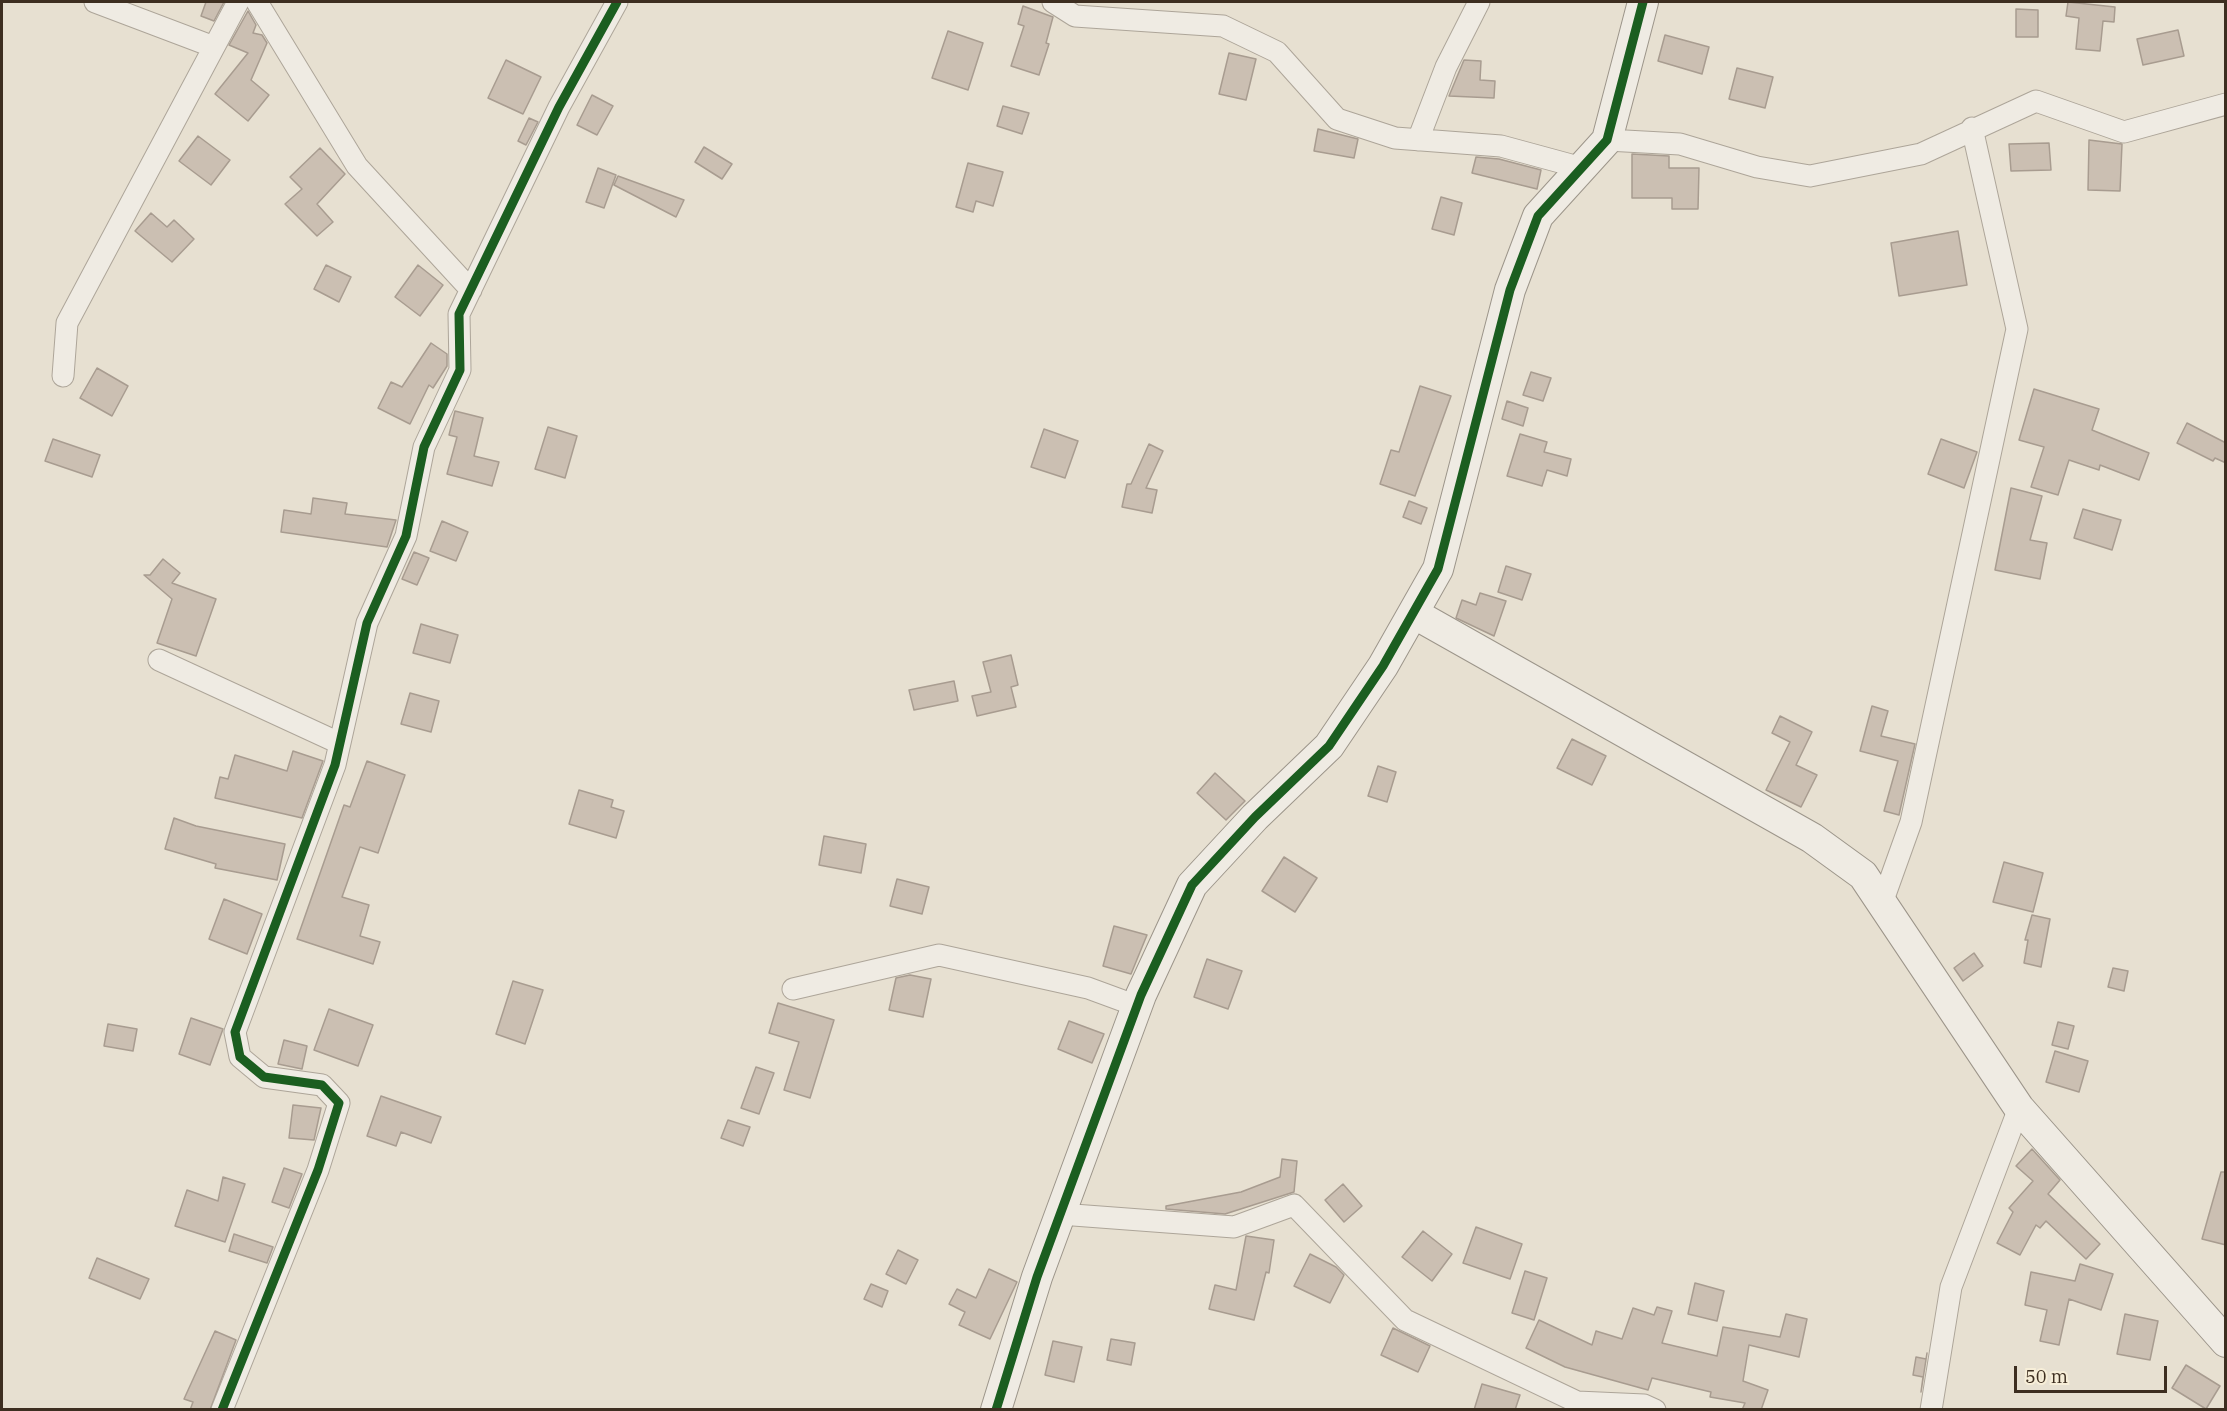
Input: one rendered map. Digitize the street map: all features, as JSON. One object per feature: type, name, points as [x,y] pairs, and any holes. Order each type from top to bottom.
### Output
[{"type":"street","points":[[95,2],[213,47]]},
{"type":"street","points":[[63,376],[67,322],[238,2]]},
{"type":"street","points":[[257,2],[357,166],[471,291]]},
{"type":"street","points":[[222,1410],[318,1170],[339,1104],[322,1085],[264,1077],[240,1057],[235,1032],[335,765],[367,623],[406,536],[424,447],[460,370],[459,315],[559,107],[617,2]]},
{"type":"street","points":[[1053,2],[1075,16],[1223,26],[1277,52],[1337,119],[1395,138],[1501,146],[1582,168]]},
{"type":"street","points":[[1418,140],[1446,67],[1479,2]]},
{"type":"street","points":[[996,1410],[1037,1277],[1137,1006],[1192,885],[1255,817],[1329,746],[1383,666],[1438,569],[1510,290],[1538,216],[1607,140],[1643,2]]},
{"type":"street","points":[[1607,140],[1680,144],[1757,167],[1810,176],[1921,154],[1972,128],[2036,100],[2124,132],[2226,104]]},
{"type":"street","points":[[1882,903],[1911,822],[2017,329],[1972,128]]},
{"type":"street","points":[[1413,613],[1812,838],[1863,875],[2019,1108],[2226,1342]]},
{"type":"street","points":[[159,660],[339,743]]},
{"type":"street","points":[[793,989],[939,955],[1088,988],[1137,1006]]},
{"type":"street","points":[[1931,1410],[1951,1287],[2019,1108]]},
{"type":"street","points":[[1060,1214],[1234,1227],[1293,1205],[1405,1320],[1577,1402],[1644,1405],[1655,1410]]},
{"type":"building","points":[[206,2],[224,2],[214,21],[201,16]]},
{"type":"building","points":[[2068,2],[2115,7],[2114,22],[2103,21],[2100,51],[2076,49],[2079,18],[2066,16]]},
{"type":"building","points":[[1023,6],[1053,17],[1046,43],[1049,44],[1039,75],[1011,66],[1024,26],[1018,24]]},
{"type":"building","points":[[2016,9],[2038,10],[2038,37],[2016,37]]},
{"type":"building","points":[[248,11],[256,25],[253,33],[262,35],[267,43],[251,80],[269,95],[248,121],[215,94],[248,53],[229,45]]},
{"type":"building","points":[[2178,30],[2184,56],[2143,65],[2137,39]]},
{"type":"building","points":[[948,31],[983,43],[968,90],[932,78]]},
{"type":"building","points":[[1665,35],[1709,47],[1702,74],[1658,61]]},
{"type":"building","points":[[1229,53],[1256,59],[1246,100],[1219,94]]},
{"type":"building","points":[[506,60],[541,77],[523,114],[488,98]]},
{"type":"building","points":[[1464,60],[1481,61],[1480,80],[1495,81],[1494,98],[1449,96]]},
{"type":"building","points":[[1737,68],[1773,77],[1765,108],[1729,99]]},
{"type":"building","points":[[592,95],[613,106],[597,135],[577,125]]},
{"type":"building","points":[[1003,106],[1029,113],[1022,134],[997,126]]},
{"type":"building","points":[[529,118],[538,122],[526,145],[518,141]]},
{"type":"building","points":[[1318,129],[1358,139],[1354,158],[1314,151]]},
{"type":"building","points":[[198,136],[230,160],[211,185],[179,161]]},
{"type":"building","points":[[2089,140],[2122,144],[2120,191],[2088,190]]},
{"type":"building","points":[[2049,143],[2051,170],[2011,171],[2009,144]]},
{"type":"building","points":[[704,147],[732,164],[722,179],[695,162]]},
{"type":"building","points":[[320,148],[345,174],[317,204],[333,222],[317,236],[285,204],[302,189],[290,177]]},
{"type":"building","points":[[1632,154],[1669,156],[1669,168],[1699,168],[1698,209],[1672,209],[1672,198],[1632,198]]},
{"type":"building","points":[[1476,157],[1499,159],[1541,170],[1537,189],[1472,173]]},
{"type":"building","points":[[968,163],[1003,172],[993,206],[976,201],[973,212],[956,207]]},
{"type":"building","points":[[598,168],[616,175],[604,208],[586,202]]},
{"type":"building","points":[[618,176],[684,200],[676,217],[614,185]]},
{"type":"building","points":[[1441,197],[1462,203],[1454,235],[1432,229]]},
{"type":"building","points":[[151,213],[167,227],[174,220],[194,239],[172,262],[135,231]]},
{"type":"building","points":[[1958,231],[1967,285],[1899,296],[1891,243]]},
{"type":"building","points":[[326,265],[351,277],[339,302],[314,289]]},
{"type":"building","points":[[418,265],[443,285],[420,316],[395,297]]},
{"type":"building","points":[[431,343],[447,354],[447,366],[433,388],[429,385],[410,424],[378,408],[391,382],[402,387]]},
{"type":"building","points":[[97,368],[128,386],[112,416],[80,398]]},
{"type":"building","points":[[1531,372],[1551,378],[1543,401],[1523,395]]},
{"type":"building","points":[[1420,386],[1451,396],[1415,496],[1380,484],[1391,450],[1399,452]]},
{"type":"building","points":[[2034,389],[2099,409],[2092,430],[2149,453],[2139,480],[2100,465],[2099,470],[2069,460],[2058,495],[2031,487],[2044,447],[2019,440]]},
{"type":"building","points":[[1507,401],[1528,408],[1523,426],[1502,419]]},
{"type":"building","points":[[455,411],[483,418],[474,456],[499,462],[492,486],[447,474],[457,437],[449,435]]},
{"type":"building","points":[[2187,423],[2226,443],[2226,463],[2215,458],[2213,461],[2177,443]]},
{"type":"building","points":[[548,427],[577,436],[565,478],[535,469]]},
{"type":"building","points":[[1044,429],[1078,441],[1065,478],[1031,467]]},
{"type":"building","points":[[1520,434],[1547,442],[1544,452],[1571,459],[1567,476],[1547,470],[1542,486],[1507,476]]},
{"type":"building","points":[[53,439],[100,455],[92,477],[45,461]]},
{"type":"building","points":[[1941,439],[1977,452],[1964,488],[1928,474]]},
{"type":"building","points":[[1149,444],[1163,451],[1146,488],[1157,490],[1152,513],[1122,507],[1127,484],[1131,484]]},
{"type":"building","points":[[2011,488],[2042,496],[2030,540],[2047,543],[2040,579],[1995,570]]},
{"type":"building","points":[[313,498],[347,503],[345,514],[396,520],[387,547],[281,532],[284,510],[311,514]]},
{"type":"building","points":[[1409,501],[1427,508],[1421,524],[1403,517]]},
{"type":"building","points":[[2083,509],[2121,520],[2112,550],[2074,538]]},
{"type":"building","points":[[442,521],[468,532],[456,561],[430,551]]},
{"type":"building","points":[[414,552],[429,558],[417,585],[402,579]]},
{"type":"building","points":[[163,559],[180,573],[172,583],[216,599],[196,656],[157,643],[172,599],[144,575],[150,575]]},
{"type":"building","points":[[1506,566],[1531,574],[1522,600],[1498,592]]},
{"type":"building","points":[[1480,593],[1506,601],[1494,636],[1456,618],[1462,600],[1476,605]]},
{"type":"building","points":[[421,624],[458,635],[450,663],[413,653]]},
{"type":"building","points":[[1011,655],[1018,685],[1011,687],[1016,707],[977,716],[972,696],[991,692],[983,662]]},
{"type":"building","points":[[954,681],[958,701],[914,710],[909,690]]},
{"type":"building","points":[[410,693],[439,701],[431,732],[401,724]]},
{"type":"building","points":[[1872,706],[1888,711],[1881,736],[1915,744],[1899,815],[1884,811],[1898,761],[1860,751]]},
{"type":"building","points":[[1780,716],[1812,732],[1796,765],[1817,775],[1801,807],[1766,790],[1790,742],[1772,733]]},
{"type":"building","points":[[1572,739],[1606,756],[1592,785],[1557,768]]},
{"type":"building","points":[[293,751],[323,761],[302,818],[215,798],[220,777],[228,779],[235,755],[287,771]]},
{"type":"building","points":[[367,761],[405,775],[378,853],[360,847],[342,897],[369,905],[360,936],[380,942],[373,964],[297,939],[344,805],[350,807]]},
{"type":"building","points":[[1378,766],[1396,772],[1387,802],[1368,796]]},
{"type":"building","points":[[1215,773],[1245,801],[1226,820],[1197,793]]},
{"type":"building","points":[[579,790],[613,800],[611,807],[624,811],[616,838],[569,824]]},
{"type":"building","points":[[174,818],[196,826],[285,844],[277,880],[215,868],[216,864],[165,849]]},
{"type":"building","points":[[824,836],[866,844],[861,873],[819,865]]},
{"type":"building","points":[[1284,857],[1317,878],[1295,912],[1262,891]]},
{"type":"building","points":[[2004,862],[2043,873],[2033,912],[1993,902]]},
{"type":"building","points":[[897,879],[929,887],[922,914],[890,906]]},
{"type":"building","points":[[224,899],[262,914],[247,954],[209,939]]},
{"type":"building","points":[[2032,915],[2050,919],[2041,967],[2024,963],[2028,940],[2025,940]]},
{"type":"building","points":[[1114,926],[1147,935],[1131,974],[1103,966]]},
{"type":"building","points":[[1974,953],[1983,966],[1963,981],[1954,968]]},
{"type":"building","points":[[1207,959],[1242,971],[1228,1009],[1194,997]]},
{"type":"building","points":[[2113,968],[2128,971],[2124,991],[2108,987]]},
{"type":"building","points":[[910,975],[931,979],[923,1017],[889,1010],[896,978]]},
{"type":"building","points":[[513,981],[543,990],[525,1044],[496,1034]]},
{"type":"building","points":[[778,1003],[834,1020],[810,1098],[784,1090],[799,1042],[769,1033]]},
{"type":"building","points":[[329,1009],[373,1025],[358,1066],[314,1050]]},
{"type":"building","points":[[191,1018],[223,1029],[210,1065],[179,1054]]},
{"type":"building","points":[[1069,1021],[1104,1034],[1092,1063],[1058,1049]]},
{"type":"building","points":[[2058,1022],[2074,1026],[2068,1049],[2052,1045]]},
{"type":"building","points":[[108,1024],[137,1029],[133,1051],[104,1046]]},
{"type":"building","points":[[284,1040],[307,1046],[302,1069],[278,1064]]},
{"type":"building","points":[[2055,1051],[2088,1061],[2079,1092],[2046,1082]]},
{"type":"building","points":[[756,1067],[774,1073],[759,1114],[741,1108]]},
{"type":"building","points":[[381,1096],[441,1117],[431,1143],[401,1132],[396,1146],[367,1136]]},
{"type":"building","points":[[293,1105],[321,1108],[314,1140],[289,1138]]},
{"type":"building","points":[[728,1120],[750,1127],[743,1146],[721,1138]]},
{"type":"building","points":[[2032,1149],[2060,1180],[2048,1194],[2100,1244],[2086,1259],[2046,1221],[2040,1228],[2036,1225],[2020,1255],[1997,1243],[2013,1212],[2009,1208],[2033,1181],[2016,1166]]},
{"type":"building","points":[[1282,1159],[1297,1161],[1294,1192],[1225,1214],[1166,1209],[1166,1206],[1241,1192],[1280,1177]]},
{"type":"building","points":[[284,1168],[302,1174],[289,1208],[272,1202]]},
{"type":"building","points":[[2221,1172],[2226,1172],[2226,1245],[2202,1239]]},
{"type":"building","points":[[223,1177],[245,1184],[225,1242],[175,1226],[187,1190],[218,1201]]},
{"type":"building","points":[[1343,1184],[1362,1206],[1344,1222],[1325,1200]]},
{"type":"building","points":[[1476,1227],[1522,1244],[1510,1279],[1463,1263]]},
{"type":"building","points":[[1423,1231],[1452,1254],[1432,1281],[1402,1257]]},
{"type":"building","points":[[234,1234],[273,1247],[267,1263],[229,1251]]},
{"type":"building","points":[[1246,1236],[1274,1240],[1269,1273],[1266,1272],[1254,1320],[1209,1309],[1215,1285],[1236,1290]]},
{"type":"building","points":[[898,1250],[918,1260],[906,1284],[886,1274]]},
{"type":"building","points":[[1310,1254],[1336,1267],[1344,1275],[1330,1303],[1294,1286]]},
{"type":"building","points":[[97,1258],[149,1279],[140,1299],[89,1278]]},
{"type":"building","points":[[2080,1264],[2113,1274],[2101,1310],[2069,1299],[2059,1345],[2040,1341],[2047,1310],[2025,1305],[2031,1272],[2075,1281]]},
{"type":"building","points":[[989,1269],[1017,1282],[990,1339],[959,1325],[965,1312],[949,1304],[957,1289],[976,1298]]},
{"type":"building","points":[[1525,1271],[1547,1278],[1534,1320],[1512,1313]]},
{"type":"building","points":[[1695,1283],[1724,1291],[1717,1321],[1688,1314]]},
{"type":"building","points":[[871,1284],[888,1291],[882,1307],[864,1299]]},
{"type":"building","points":[[1657,1307],[1672,1311],[1662,1343],[1717,1356],[1723,1327],[1780,1337],[1786,1314],[1807,1319],[1799,1357],[1749,1345],[1743,1381],[1768,1390],[1761,1410],[1742,1410],[1745,1403],[1710,1397],[1711,1392],[1652,1378],[1648,1390],[1565,1367],[1526,1348],[1539,1320],[1592,1345],[1596,1331],[1622,1339],[1633,1308],[1654,1315]]},
{"type":"building","points":[[2125,1314],[2158,1321],[2150,1360],[2117,1354]]},
{"type":"building","points":[[1393,1328],[1430,1346],[1418,1372],[1381,1355]]},
{"type":"building","points":[[215,1331],[236,1340],[210,1410],[190,1410],[193,1402],[184,1399]]},
{"type":"building","points":[[1111,1339],[1135,1343],[1131,1365],[1107,1360]]},
{"type":"building","points":[[1053,1341],[1082,1347],[1074,1382],[1045,1375]]},
{"type":"building","points":[[1927,1353],[1921,1392],[1923,1377],[1913,1375],[1916,1357],[1926,1359]]},
{"type":"building","points":[[2186,1365],[2220,1386],[2206,1409],[2172,1388]]},
{"type":"building","points":[[1482,1384],[1520,1395],[1515,1410],[1474,1410]]},
{"type":"cycle path","points":[[222,1410],[318,1170],[339,1103],[322,1085],[264,1077],[240,1057],[235,1032],[335,765],[367,623],[406,536],[424,447],[460,370],[459,314],[559,107],[617,2]]},
{"type":"cycle path","points":[[996,1410],[1037,1277],[1141,995],[1192,885],[1255,817],[1329,746],[1383,666],[1438,569],[1510,290],[1538,216],[1607,140],[1643,2]]}]
